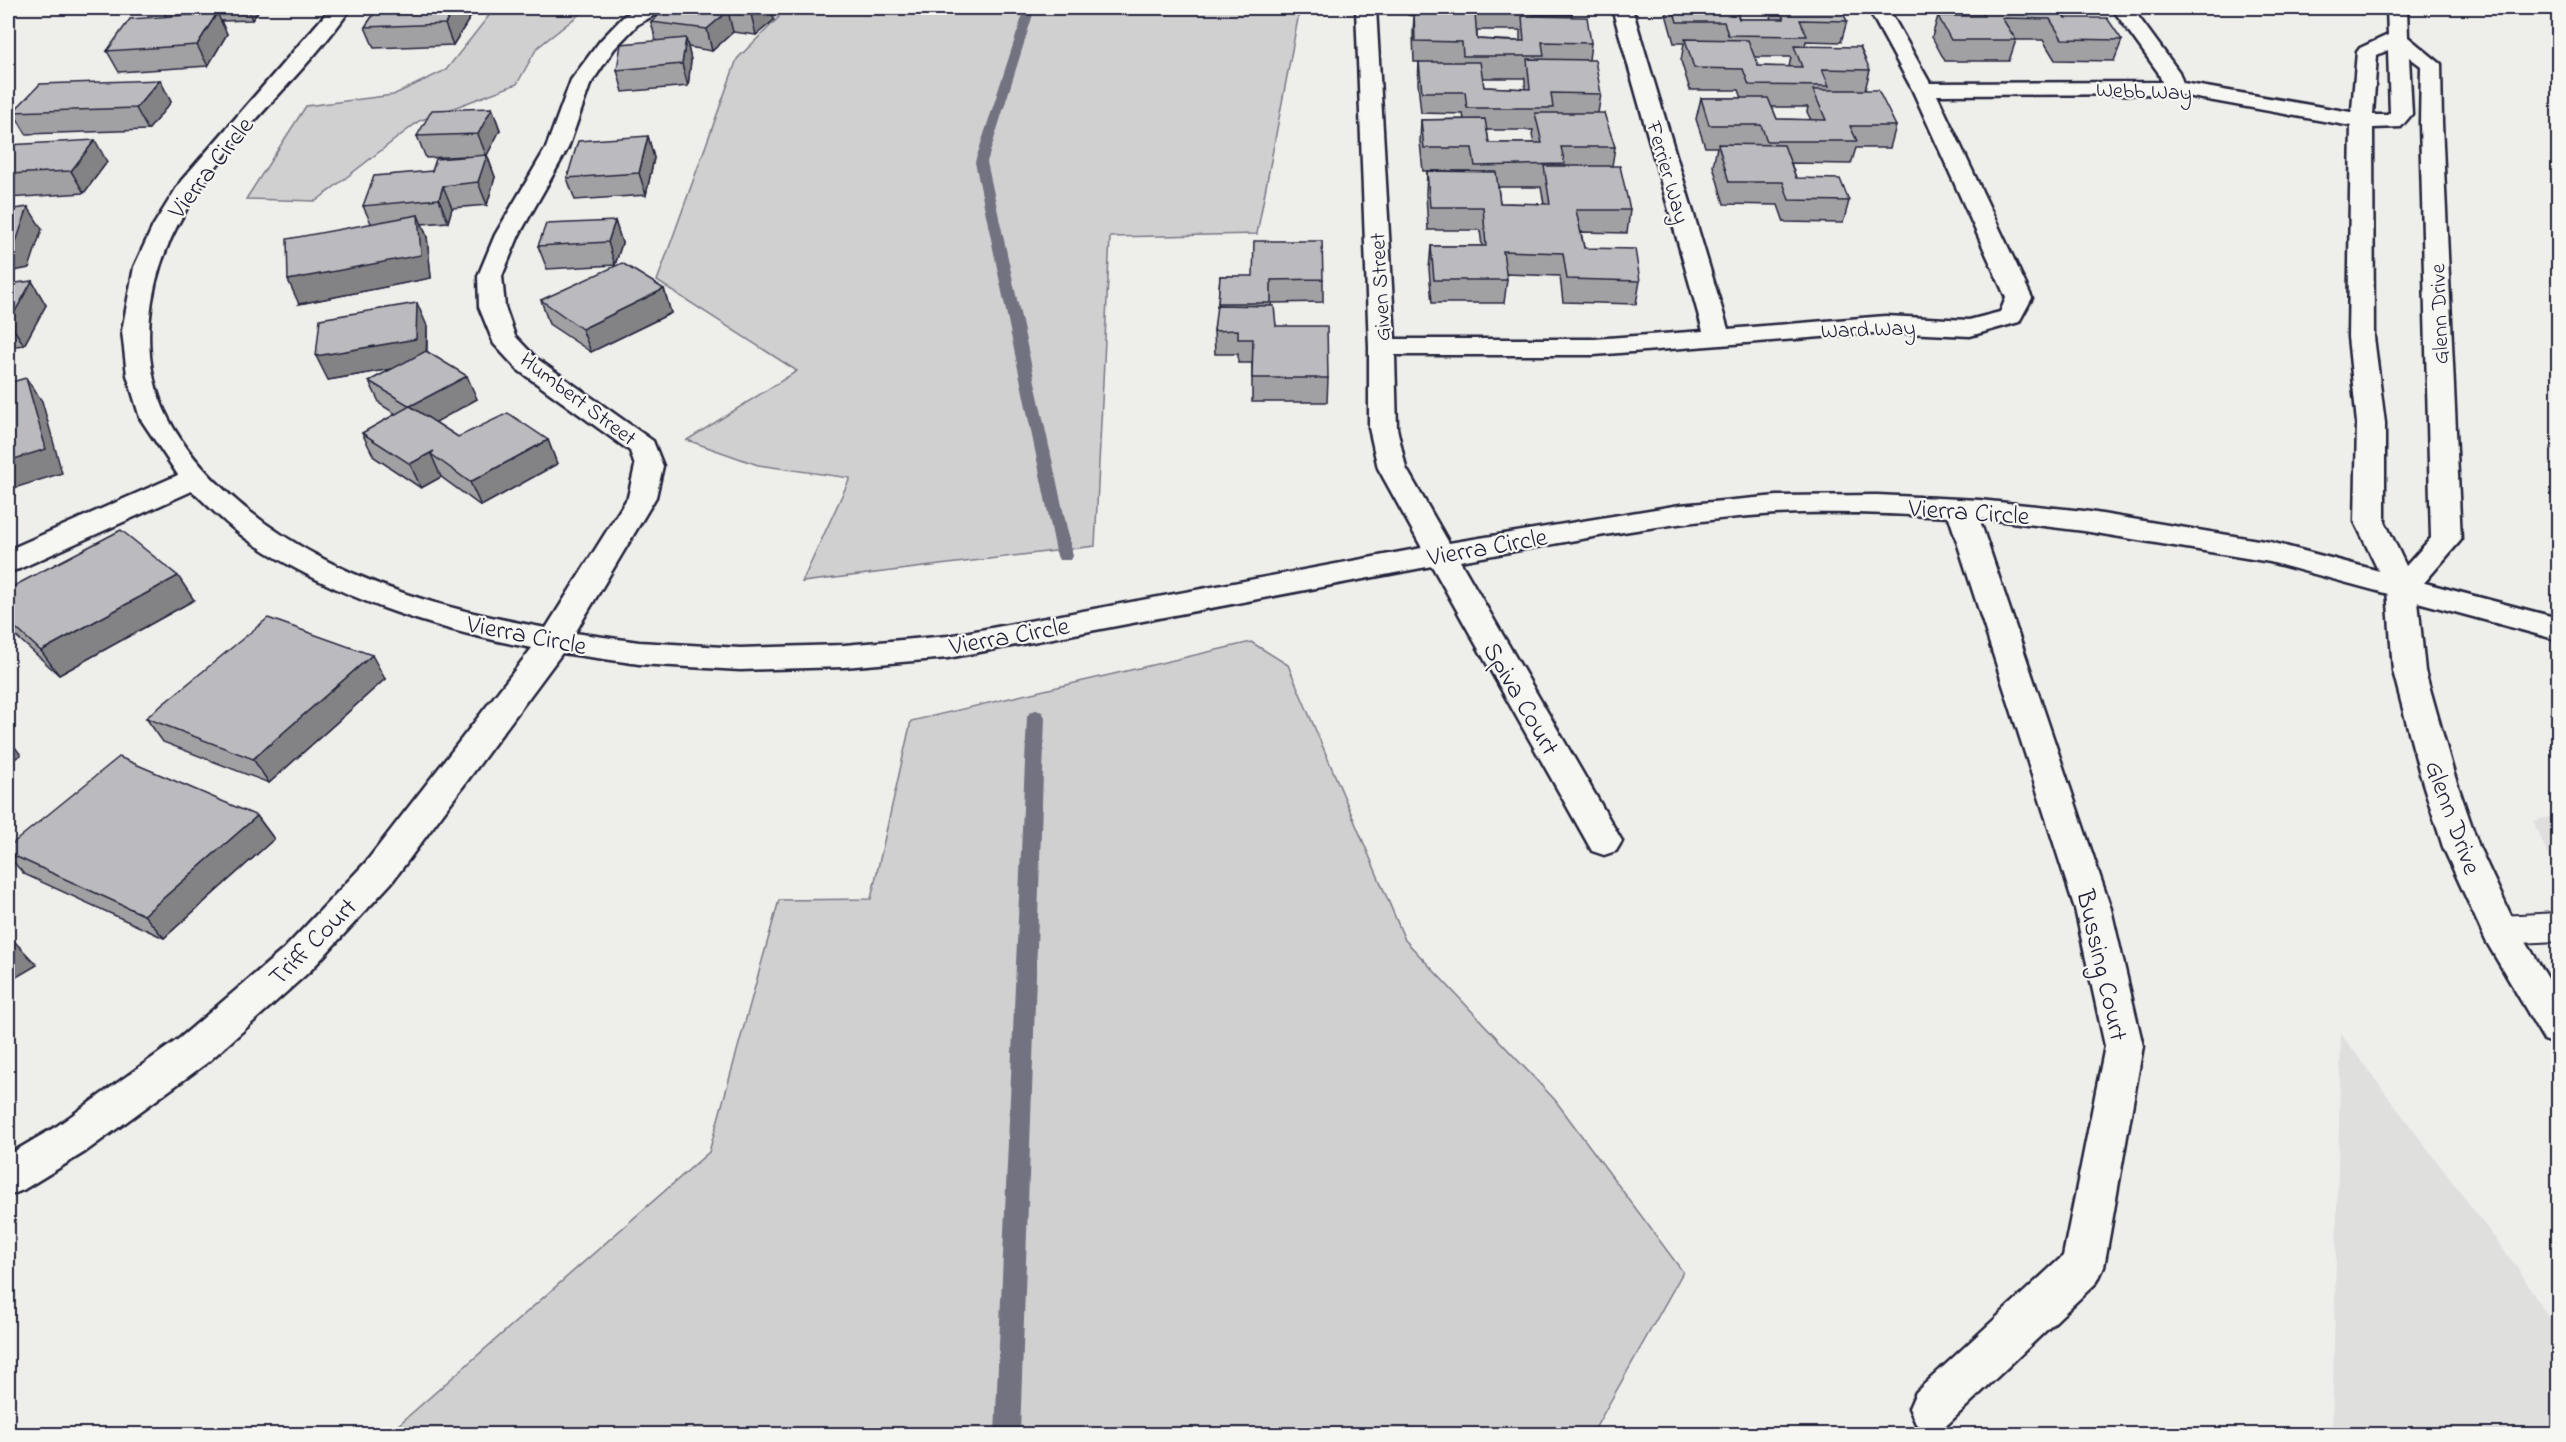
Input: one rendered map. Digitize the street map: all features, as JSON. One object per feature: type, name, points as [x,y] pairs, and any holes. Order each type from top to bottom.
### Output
[{"type":"street","name":"Vierra Circle","points":[[341,8],[189,186],[165,225],[146,267],[135,331],[140,375],[154,418],[195,479],[259,534],[318,569],[388,599],[469,625],[554,641],[639,653],[740,659],[844,656],[948,647],[1441,554],[1680,514],[1777,505],[1877,504],[1961,508],[2084,521],[2270,552],[2559,629]]},
{"type":"street","name":"Humbert Street","points":[[554,641],[642,496],[649,466],[643,447],[527,364],[503,338],[492,307],[490,276],[507,235],[557,148],[579,85],[607,45],[631,20],[653,8]]},
{"type":"street","name":"Given Street","points":[[1366,8],[1382,347],[1383,428],[1392,468],[1441,554]]},
{"type":"street","name":"Ferrier Way","points":[[1622,8],[1718,337]]},
{"type":"street","name":"Ward Way","points":[[1382,347],[1594,347],[1885,324],[1970,328],[2010,317],[2019,298],[1923,89],[1878,8]]},
{"type":"street","points":[[2122,8],[2168,72],[2175,87]]},
{"type":"street","points":[[2397,8],[2397,38]]},
{"type":"street","name":"Webb Way","points":[[1923,89],[2175,87],[2362,121],[2393,122],[2401,114],[2397,38]]},
{"type":"street","name":"Glenn Drive","points":[[2402,589],[2446,540],[2431,123],[2431,64],[2397,38],[2367,52],[2362,121],[2361,337],[2371,423],[2370,522],[2402,589],[2409,671],[2437,774],[2461,847],[2499,930],[2559,1028]]},
{"type":"street","points":[[8,562],[195,479]]},
{"type":"street","name":"Bussing Court","points":[[1932,1408],[2082,1267],[2124,1046],[2093,909],[1961,508]]},
{"type":"street","name":"Spiva Court","points":[[1441,554],[1604,841]]},
{"type":"street","name":"Triff Court","points":[[8,1177],[71,1139],[194,1050],[297,960],[380,872],[554,641]]},
{"type":"lane","points":[[2499,930],[2559,927]]},
{"type":"shaded area","points":[[495,8],[594,8],[580,14],[537,48],[517,84],[419,121],[316,201],[246,199],[306,106],[393,95],[446,70]]},
{"type":"shaded area","points":[[753,8],[1300,8],[1257,234],[1110,237],[1095,546],[802,582],[850,478],[758,465],[687,440],[797,371],[657,281],[737,59],[779,17]]},
{"type":"shaded area","points":[[1251,642],[1288,665],[1405,940],[1555,1100],[1683,1272],[1592,1434],[388,1434],[709,1152],[779,900],[871,899],[911,721]]},
{"type":"shaded area","points":[[2558,815],[2558,876],[2533,821]]},
{"type":"shaded area","points":[[2341,1034],[2518,1269],[2558,1332],[2558,1434],[2332,1434]]},
{"type":"building","points":[[378,8],[455,8],[445,24],[365,27]]},
{"type":"building","points":[[668,8],[759,8],[751,14],[728,11],[707,29],[651,22]]},
{"type":"building","points":[[1461,8],[1534,8],[1535,9]]},
{"type":"building","points":[[1673,8],[1735,8],[1739,19],[1784,19],[1779,8],[1840,8],[1847,21],[1800,20],[1807,36],[1728,35],[1724,22],[1677,22]]},
{"type":"building","points":[[1979,8],[2057,8],[2065,18],[2107,18],[2122,40],[2062,39],[2050,19],[2002,18],[2016,40],[1951,40],[1938,16],[1984,16]]},
{"type":"building","points":[[1414,12],[1475,13],[1477,39],[1505,41],[1524,41],[1522,16],[1587,17],[1591,43],[1542,42],[1544,56],[1463,56],[1462,42],[1415,41]]},
{"type":"building","points":[[217,13],[197,45],[107,51],[130,19]]},
{"type":"building","points":[[686,38],[682,64],[617,70],[621,44]]},
{"type":"building","points":[[1685,39],[1748,40],[1758,66],[1802,67],[1794,46],[1860,47],[1870,70],[1822,69],[1829,86],[1749,85],[1743,69],[1694,68]]},
{"type":"building","points":[[1527,59],[1595,60],[1601,94],[1551,93],[1553,108],[1467,108],[1465,92],[1422,92],[1419,62],[1480,62],[1484,87],[1530,89]]},
{"type":"building","points":[[160,80],[136,108],[13,112],[40,84]]},
{"type":"building","points":[[1813,90],[1878,90],[1896,126],[1850,126],[1857,141],[1767,141],[1761,125],[1709,125],[1701,98],[1768,98],[1777,119],[1826,120]]},
{"type":"building","points":[[492,108],[478,134],[417,136],[432,110]]},
{"type":"building","points":[[1535,113],[1604,113],[1615,147],[1561,147],[1565,164],[1475,166],[1472,148],[1424,148],[1421,120],[1485,119],[1489,143],[1542,143]]},
{"type":"building","points":[[648,136],[639,173],[567,178],[578,141]]},
{"type":"building","points":[[95,140],[71,171],[8,174],[8,145]]},
{"type":"building","points":[[1718,144],[1784,145],[1796,178],[1840,179],[1849,201],[1789,200],[1783,182],[1729,182]]},
{"type":"building","points":[[487,155],[478,182],[443,186],[439,199],[363,206],[374,176],[432,171],[436,159]]},
{"type":"building","points":[[1544,166],[1620,166],[1630,210],[1576,210],[1584,248],[1635,249],[1640,281],[1567,279],[1563,253],[1503,251],[1507,280],[1434,280],[1431,246],[1486,246],[1483,207],[1430,207],[1427,171],[1496,172],[1500,203],[1550,204]]},
{"type":"building","points":[[28,207],[15,245],[8,247],[8,210]]},
{"type":"building","points":[[418,215],[421,255],[288,280],[287,239]]},
{"type":"building","points":[[615,221],[608,242],[538,246],[546,224]]},
{"type":"building","points":[[1254,241],[1322,241],[1323,279],[1271,280],[1271,303],[1218,303],[1220,276],[1253,276]]},
{"type":"building","points":[[622,263],[664,289],[582,329],[541,300]]},
{"type":"building","points":[[32,281],[9,322],[8,322],[8,284]]},
{"type":"building","points":[[417,303],[416,339],[316,356],[320,319]]},
{"type":"building","points":[[1217,305],[1274,306],[1276,326],[1327,326],[1328,378],[1252,378],[1253,339],[1238,339],[1238,330],[1214,331]]},
{"type":"building","points":[[426,351],[467,376],[410,406],[369,381]]},
{"type":"building","points":[[26,378],[46,449],[8,461],[8,383]]},
{"type":"building","points":[[410,406],[458,437],[508,413],[548,440],[470,482],[431,454],[434,451],[410,464],[362,433]]},
{"type":"building","points":[[121,530],[178,576],[41,651],[8,621],[8,589]]},
{"type":"building","points":[[268,618],[372,655],[253,759],[146,718]]},
{"type":"building","points":[[119,757],[257,816],[144,915],[8,853],[8,847]]},
{"type":"building","points":[[8,938],[15,942],[8,946]]},
{"type":"waterway","points":[[1030,8],[981,162],[1065,556]]},
{"type":"waterway","points":[[1007,1434],[1036,717]]}]
